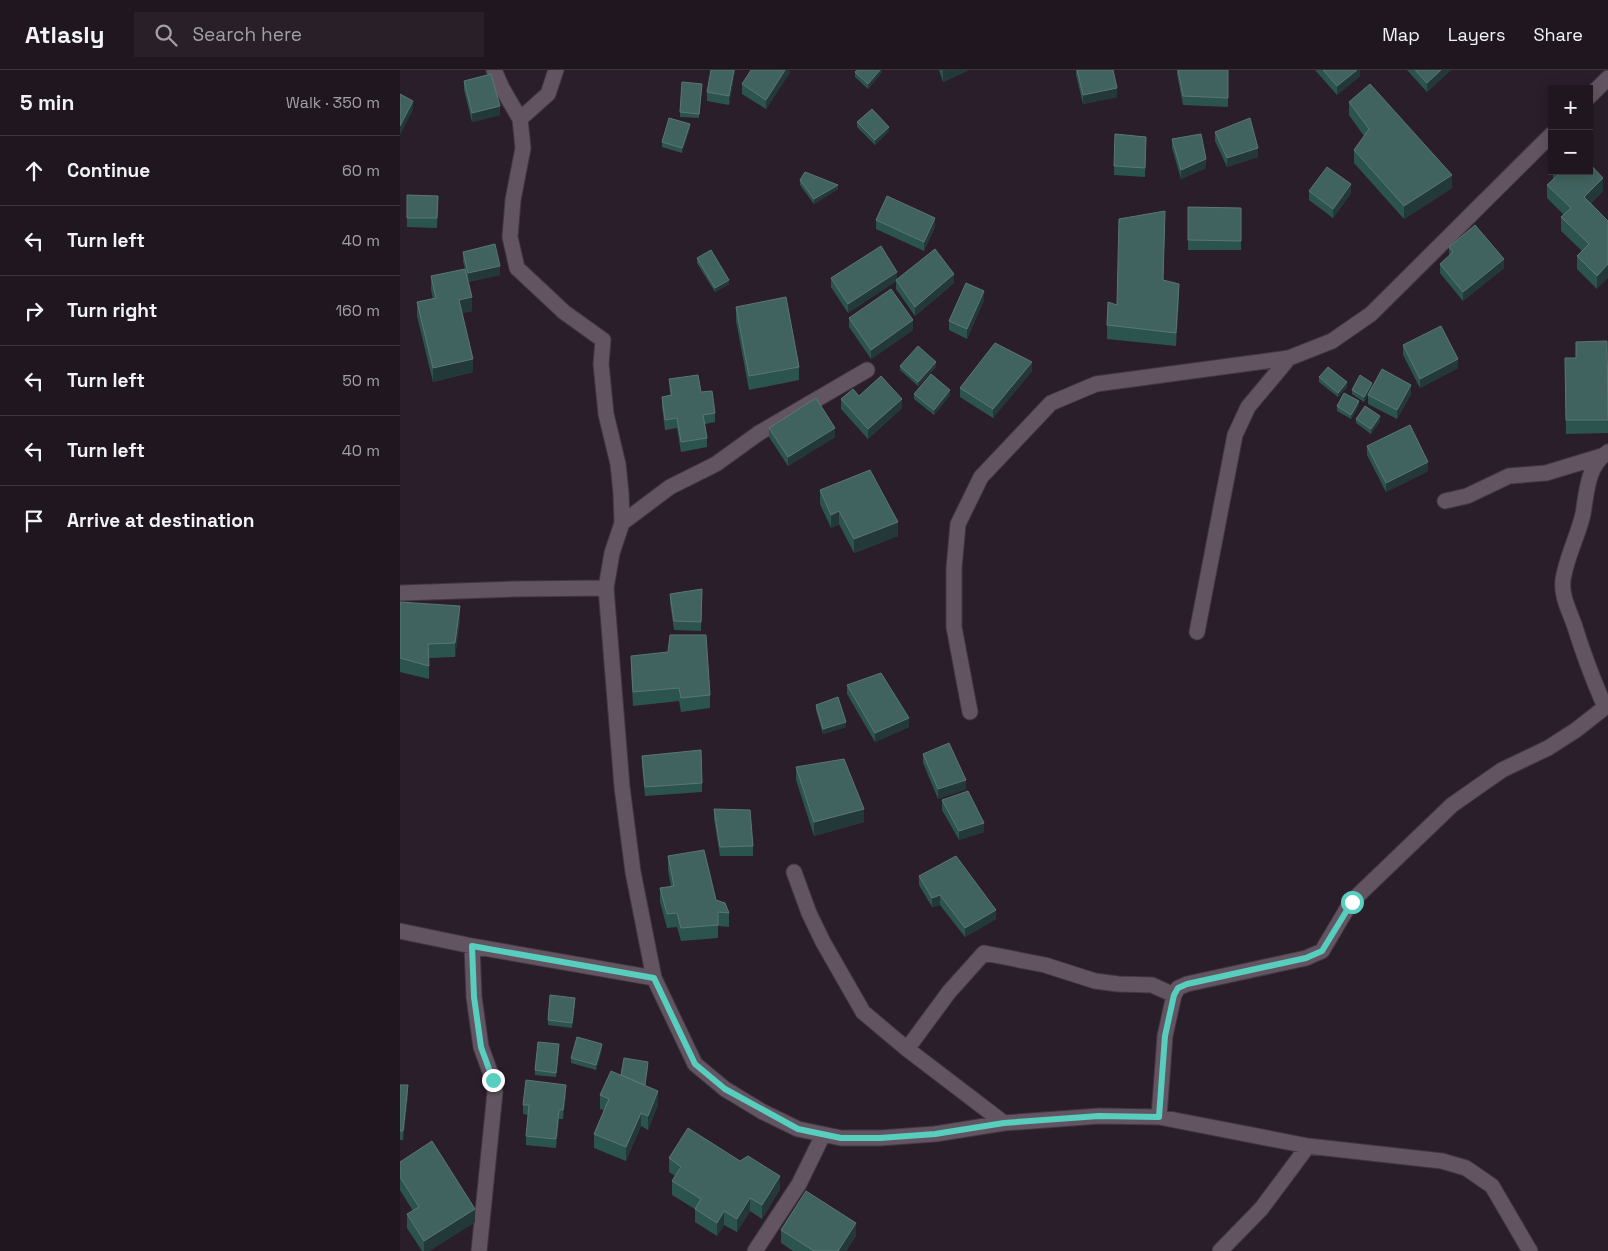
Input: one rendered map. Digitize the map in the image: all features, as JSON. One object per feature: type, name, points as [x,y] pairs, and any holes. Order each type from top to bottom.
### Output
[{"type":"street","points":[[494,70],[520,119],[523,148],[513,200],[510,237],[517,268],[564,312],[603,340],[601,364],[606,414],[618,464],[621,493],[622,523],[612,553],[606,588],[622,787],[634,872],[654,978],[695,1064],[725,1089],[764,1112],[798,1129],[841,1138],[880,1138],[935,1134],[1004,1123],[1099,1116],[1159,1117],[1308,1146],[1442,1160],[1466,1168],[1492,1186],[1530,1251]]},
{"type":"street","points":[[520,119],[548,94],[556,70]]},
{"type":"street","points":[[1593,93],[1608,78]]},
{"type":"street","points":[[970,712],[954,627],[954,568],[958,524],[981,477],[1052,403],[1096,384],[1289,358],[1332,341],[1371,314],[1548,138]]},
{"type":"street","points":[[1197,632],[1235,434],[1248,407],[1289,358]]},
{"type":"street","points":[[622,523],[670,487],[716,464],[759,433],[867,370]]},
{"type":"street","points":[[1445,501],[1467,496],[1508,476],[1546,472],[1605,454]]},
{"type":"street","points":[[1159,1117],[1165,1036],[1174,995],[1178,988],[1187,984],[1306,958],[1322,951],[1352,902],[1452,805],[1502,770],[1548,748],[1576,730],[1606,706],[1588,668],[1563,593],[1563,580],[1582,517],[1592,469],[1605,454]]},
{"type":"street","points":[[400,593],[606,588]]},
{"type":"street","points":[[794,872],[809,913],[823,942],[863,1012],[907,1049],[1004,1123]]},
{"type":"street","points":[[400,930],[472,946],[654,978]]},
{"type":"street","points":[[472,946],[474,997],[481,1047],[493,1080],[495,1092],[479,1251]]},
{"type":"street","points":[[907,1049],[949,992],[984,954],[1045,965],[1095,981],[1118,984],[1152,984],[1174,995]]},
{"type":"street","points":[[755,1251],[799,1184],[822,1134]]},
{"type":"street","points":[[1220,1251],[1261,1209],[1308,1146]]},
{"type":"building","points":[[711,70],[734,70],[729,96],[707,92]]},
{"type":"building","points":[[751,70],[785,70],[766,100],[742,84]]},
{"type":"building","points":[[857,70],[880,70],[868,84],[855,72]]},
{"type":"building","points":[[1077,70],[1113,70],[1117,88],[1083,95]]},
{"type":"building","points":[[1178,70],[1228,70],[1228,98],[1183,96]]},
{"type":"building","points":[[1323,70],[1357,70],[1337,86]]},
{"type":"building","points":[[1415,70],[1441,70],[1427,83]]},
{"type":"building","points":[[491,74],[500,106],[472,113],[464,81]]},
{"type":"building","points":[[682,82],[702,84],[699,114],[680,112]]},
{"type":"building","points":[[1370,84],[1452,175],[1404,206],[1354,150],[1369,129],[1349,102]]},
{"type":"building","points":[[400,94],[413,101],[400,126]]},
{"type":"building","points":[[872,109],[889,127],[875,140],[857,122]]},
{"type":"building","points":[[669,118],[690,124],[682,148],[662,142]]},
{"type":"building","points":[[1250,118],[1258,148],[1227,158],[1215,132]]},
{"type":"building","points":[[1115,134],[1146,137],[1145,168],[1114,166]]},
{"type":"building","points":[[1201,134],[1206,159],[1181,170],[1172,139]]},
{"type":"building","points":[[1327,167],[1351,184],[1333,209],[1309,191]]},
{"type":"building","points":[[1593,167],[1603,178],[1584,197],[1608,221],[1608,264],[1597,276],[1577,256],[1589,244],[1561,217],[1571,208],[1547,185],[1558,175],[1593,175]]},
{"type":"building","points":[[805,172],[838,185],[814,199],[800,180]]},
{"type":"building","points":[[407,195],[438,196],[437,218],[407,218]]},
{"type":"building","points":[[887,196],[935,218],[924,242],[876,220]]},
{"type":"building","points":[[1188,207],[1241,208],[1241,241],[1188,240]]},
{"type":"building","points":[[1165,211],[1163,280],[1179,284],[1176,333],[1107,325],[1108,302],[1117,305],[1119,219]]},
{"type":"building","points":[[1475,225],[1504,259],[1463,292],[1440,264],[1453,252],[1449,247]]},
{"type":"building","points":[[495,244],[500,266],[468,273],[463,252]]},
{"type":"building","points":[[881,246],[897,272],[848,304],[831,278]]},
{"type":"building","points":[[935,249],[954,274],[915,307],[896,280]]},
{"type":"building","points":[[711,250],[729,280],[715,288],[697,258]]},
{"type":"building","points":[[465,269],[472,297],[459,300],[473,359],[433,368],[417,302],[436,298],[431,276]]},
{"type":"building","points":[[966,283],[984,291],[967,329],[949,321]]},
{"type":"building","points":[[891,289],[913,320],[871,350],[849,318]]},
{"type":"building","points":[[786,297],[799,367],[749,376],[736,307]]},
{"type":"building","points":[[1441,326],[1458,359],[1420,379],[1403,345]]},
{"type":"building","points":[[1607,341],[1608,420],[1566,420],[1565,358],[1576,358],[1576,342]]},
{"type":"building","points":[[995,343],[1032,362],[993,409],[960,388]]},
{"type":"building","points":[[918,346],[936,362],[918,382],[900,366]]},
{"type":"building","points":[[1328,367],[1347,382],[1338,393],[1319,377]]},
{"type":"building","points":[[1382,369],[1411,385],[1397,410],[1368,395]]},
{"type":"building","points":[[931,374],[950,390],[934,410],[914,394]]},
{"type":"building","points":[[698,375],[701,392],[712,391],[715,413],[703,415],[707,438],[681,442],[677,418],[665,420],[662,397],[672,395],[669,379]]},
{"type":"building","points":[[1360,375],[1372,383],[1364,397],[1352,390]]},
{"type":"building","points":[[881,376],[902,399],[868,429],[841,399],[853,389],[859,396]]},
{"type":"building","points":[[1344,393],[1359,401],[1351,415],[1337,406]]},
{"type":"building","points":[[816,398],[835,428],[788,457],[769,428]]},
{"type":"building","points":[[1365,406],[1380,416],[1371,429],[1356,419]]},
{"type":"building","points":[[1410,425],[1428,462],[1386,483],[1367,446]]},
{"type":"building","points":[[870,470],[898,522],[854,539],[839,511],[831,515],[820,490]]},
{"type":"building","points":[[702,589],[701,622],[674,621],[670,594]]},
{"type":"building","points":[[400,602],[460,606],[455,643],[428,644],[429,666],[400,658]]},
{"type":"building","points":[[670,635],[706,635],[710,695],[681,698],[679,688],[633,692],[631,656],[668,652]]},
{"type":"building","points":[[881,673],[909,718],[875,733],[847,685]]},
{"type":"building","points":[[838,697],[846,722],[823,729],[816,705]]},
{"type":"building","points":[[949,743],[966,780],[938,789],[923,754]]},
{"type":"building","points":[[701,750],[702,783],[645,787],[642,756]]},
{"type":"building","points":[[844,759],[864,809],[814,822],[796,767]]},
{"type":"building","points":[[968,791],[984,823],[959,831],[942,800]]},
{"type":"building","points":[[714,809],[750,810],[753,846],[720,847]]},
{"type":"building","points":[[704,850],[716,900],[725,903],[729,913],[718,912],[718,925],[681,928],[677,913],[667,914],[660,888],[674,886],[668,856]]},
{"type":"building","points":[[956,856],[996,910],[965,928],[940,895],[932,898],[919,876]]},
{"type":"building","points":[[550,995],[575,998],[572,1023],[548,1020]]},
{"type":"building","points":[[577,1037],[602,1044],[596,1065],[571,1058]]},
{"type":"building","points":[[538,1042],[559,1044],[556,1073],[535,1070]]},
{"type":"building","points":[[624,1058],[648,1062],[645,1085],[621,1075]]},
{"type":"building","points":[[611,1071],[658,1091],[648,1116],[641,1113],[626,1147],[594,1134],[609,1099],[600,1095]]},
{"type":"building","points":[[526,1080],[566,1085],[563,1110],[559,1110],[556,1139],[526,1136],[529,1105],[523,1105]]},
{"type":"building","points":[[400,1085],[408,1085],[403,1131],[400,1131]]},
{"type":"building","points":[[688,1128],[740,1161],[748,1156],[780,1176],[762,1205],[750,1198],[737,1219],[724,1211],[717,1223],[695,1209],[701,1199],[672,1181],[681,1167],[669,1158]]},
{"type":"building","points":[[432,1141],[475,1209],[424,1241],[407,1214],[419,1207],[400,1177],[400,1162]]},
{"type":"building","points":[[806,1191],[856,1223],[838,1251],[814,1251],[781,1230]]},
{"type":"route","points":[[493,1080],[481,1047],[474,997],[472,946],[654,978],[695,1064],[725,1089],[798,1129],[841,1138],[880,1138],[935,1134],[1004,1123],[1099,1116],[1159,1117],[1165,1036],[1174,995],[1178,988],[1187,984],[1306,958],[1322,951],[1341,917],[1352,902]]}]
